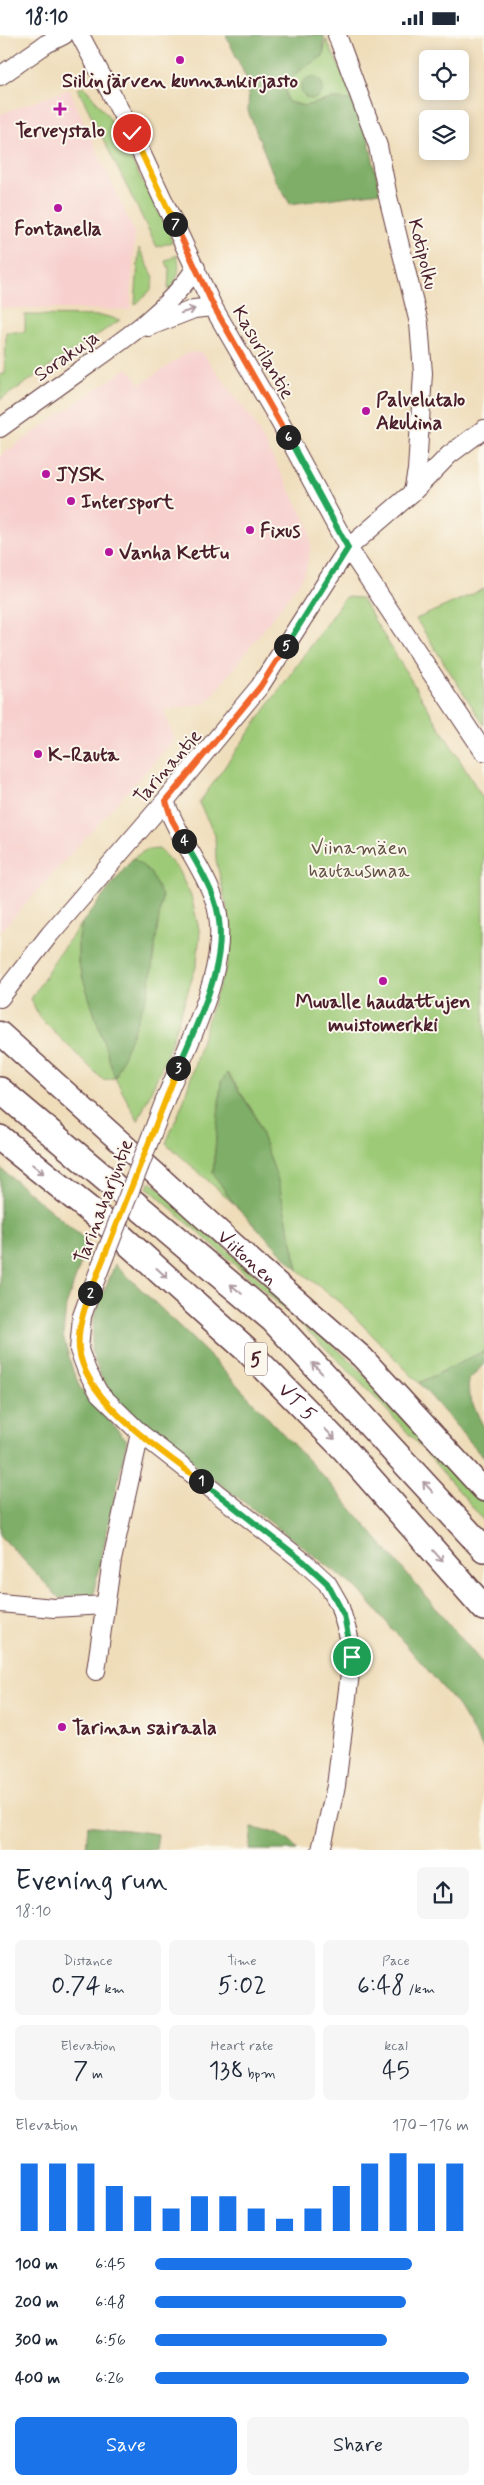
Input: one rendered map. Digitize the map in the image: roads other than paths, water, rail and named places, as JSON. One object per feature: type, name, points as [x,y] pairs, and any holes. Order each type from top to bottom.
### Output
[{"type":"highway","name":"VT 5","points":[[0,1090],[273,1320],[484,1549]]},
{"type":"highway","name":"VT 5","points":[[0,1138],[106,1223],[248,1351],[345,1450],[484,1608]]},
{"type":"main road","name":"Viitonen","points":[[0,1033],[252,1261],[362,1357],[484,1490]]},
{"type":"street","points":[[0,76],[46,44],[64,35]]},
{"type":"street","name":"Kasurilantie","points":[[80,35],[132,133],[214,307],[280,422],[348,548],[483,747]]},
{"type":"street","name":"Kotipolku","points":[[337,35],[378,146],[418,323],[423,373],[417,469],[413,492]]},
{"type":"street","name":"Sorakuja","points":[[0,428],[132,334],[173,297],[196,268]]},
{"type":"street","name":"Sorakuja","points":[[132,334],[175,315],[194,309],[214,307]]},
{"type":"street","name":"Tarinantie","points":[[0,998],[87,891],[166,801],[260,687],[348,548],[413,492],[449,455],[484,429]]},
{"type":"street","name":"Tarinaharjuntie","points":[[166,801],[172,820],[215,900],[220,940],[217,961],[205,1002],[90,1294],[79,1335],[83,1361],[99,1393],[140,1433],[303,1561],[327,1583],[339,1603],[350,1637],[352,1657],[336,1786],[321,1850]]},
{"type":"street","points":[[96,1671],[104,1605],[140,1433]]},
{"type":"street","points":[[0,1603],[54,1608],[104,1605]]},
{"type":"place","name":"Siilinjärven kunnankirjasto","points":[[180,60]]},
{"type":"place","name":"Terveystalo","points":[[60,109]]},
{"type":"place","name":"Fontanella","points":[[58,208]]},
{"type":"place","name":"Palvelutalo Akuliina","points":[[366,411]]},
{"type":"place","name":"JYSK","points":[[46,474]]},
{"type":"place","name":"Intersport","points":[[71,501]]},
{"type":"place","name":"Fixus","points":[[250,530]]},
{"type":"place","name":"Vanha Kettu","points":[[109,552]]},
{"type":"place","name":"K-Rauta","points":[[38,754]]},
{"type":"place","name":"Muualle haudattujen muistomerkki","points":[[383,981]]},
{"type":"place","name":"Tarinan sairaala","points":[[62,1727]]},
{"type":"park label","name":"Viinamäen hautausmaa","points":[[359,858]]}]
